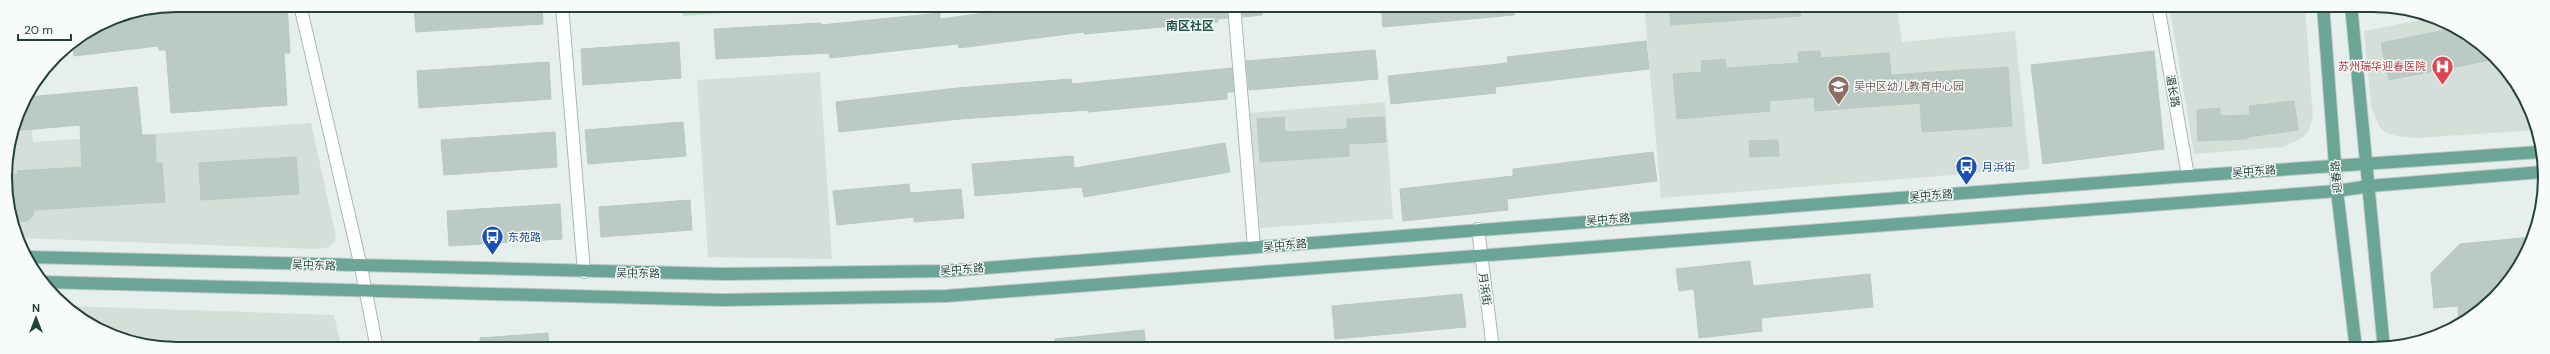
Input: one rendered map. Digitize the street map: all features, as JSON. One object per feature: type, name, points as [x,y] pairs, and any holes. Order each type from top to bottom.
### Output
[{"type":"main road","name":"迎春路","points":[[2324,12],[2337,191],[2355,342]]},
{"type":"main road","points":[[2352,12],[2383,342]]},
{"type":"main road","name":"吴中东路","points":[[32,256],[362,267],[584,272],[757,274],[901,272],[1254,247],[2335,165],[2366,165],[2536,152]]},
{"type":"main road","points":[[50,282],[365,292],[722,300],[916,298],[1480,254],[2337,191],[2369,186],[2538,172]]},
{"type":"street","points":[[302,12],[362,267],[365,292],[376,342]]},
{"type":"street","points":[[563,12],[584,272]]},
{"type":"street","points":[[1235,12],[1254,247]]},
{"type":"street","name":"湄长路","points":[[2159,12],[2188,176]]},
{"type":"street","name":"月浜街","points":[[1478,229],[1492,342]]},
{"type":"shaded area","name":"吴中区幼儿教育中心园","points":[[1645,12],[1898,12],[1902,42],[2015,31],[2030,169],[1661,198]]},
{"type":"shaded area","points":[[2170,12],[2305,12],[2313,118],[2308,132],[2302,138],[2283,147],[2194,154]]},
{"type":"shaded area","name":"苏州瑞华迎春医院","points":[[2422,20],[2456,34],[2490,60],[2504,77],[2521,104],[2531,130],[2416,138],[2396,136],[2385,132],[2379,126],[2371,107],[2364,31]]},
{"type":"shaded area","points":[[820,72],[832,259],[708,257],[697,80]]},
{"type":"shaded area","points":[[1385,102],[1393,219],[1260,228],[1249,113]]},
{"type":"shaded area","points":[[29,104],[33,142],[311,123],[336,237],[335,242],[329,247],[319,249],[24,238],[13,199],[12,166],[18,134]]},
{"type":"shaded area","points":[[75,306],[334,315],[340,342],[166,342],[145,339],[124,333],[94,320]]},
{"type":"green space","points":[[683,12],[736,12],[683,16]]},
{"type":"building","points":[[166,12],[287,12],[290,53],[284,53],[287,105],[171,113],[166,50],[159,50],[158,46],[74,56],[73,49],[94,34],[124,21],[145,15]]},
{"type":"building","points":[[415,12],[542,12],[543,24],[416,32]]},
{"type":"building","points":[[992,12],[1228,12],[1228,18],[1218,19],[1218,22],[1084,34],[1084,32],[959,48],[958,44],[830,58],[829,53],[716,59],[714,29],[821,23],[821,25],[940,13],[940,19]]},
{"type":"building","points":[[1243,12],[1262,12],[1262,15],[1243,17]]},
{"type":"building","points":[[1382,12],[1514,12],[1514,15],[1383,27]]},
{"type":"building","points":[[1670,12],[1801,12],[1801,16],[1671,25]]},
{"type":"building","points":[[2447,30],[2465,40],[2490,60],[2389,80],[2381,43]]},
{"type":"building","points":[[1646,41],[1649,69],[1495,87],[1496,93],[1391,104],[1388,76],[1508,63],[1507,57]]},
{"type":"building","points":[[679,42],[681,78],[583,85],[581,49]]},
{"type":"building","points":[[1375,50],[1378,79],[1249,90],[1246,61]]},
{"type":"building","points":[[1820,51],[1821,58],[1889,53],[1891,75],[2008,67],[2012,126],[1922,132],[1920,103],[1815,111],[1814,97],[1769,101],[1770,111],[1677,119],[1673,74],[1702,72],[1701,61],[1725,59],[1726,68],[1799,63],[1798,52]]},
{"type":"building","points":[[2154,51],[2164,149],[2043,164],[2031,65]]},
{"type":"building","points":[[549,62],[551,99],[419,108],[417,71]]},
{"type":"building","points":[[1232,68],[1234,92],[1227,92],[1227,99],[1088,112],[1088,110],[960,119],[839,132],[836,102],[957,88],[1071,79],[1072,84]]},
{"type":"building","points":[[137,87],[142,135],[155,135],[156,163],[162,163],[165,202],[34,210],[33,216],[27,221],[18,222],[13,199],[12,175],[18,174],[17,171],[82,167],[80,125],[19,130],[33,97]]},
{"type":"building","points":[[2294,101],[2298,130],[2247,137],[2247,139],[2198,141],[2197,110],[2220,108],[2220,116],[2250,115],[2249,106]]},
{"type":"building","points":[[1284,117],[1285,132],[1347,129],[1347,119],[1384,117],[1386,142],[1349,144],[1349,156],[1260,162],[1257,119]]},
{"type":"building","points":[[683,122],[686,156],[588,164],[585,130]]},
{"type":"building","points":[[555,132],[557,167],[444,175],[441,140]]},
{"type":"building","points":[[1778,140],[1779,156],[1750,157],[1749,141]]},
{"type":"building","points":[[1225,143],[1230,172],[1084,197],[1082,187],[975,196],[972,164],[1073,156],[1074,168]]},
{"type":"building","points":[[1653,152],[1657,181],[1507,199],[1508,210],[1403,221],[1400,189],[1513,176],[1513,169]]},
{"type":"building","points":[[296,157],[299,194],[201,200],[199,163]]},
{"type":"building","points":[[909,184],[910,193],[961,189],[964,218],[914,222],[914,217],[837,225],[833,191]]},
{"type":"building","points":[[690,200],[692,230],[601,237],[599,207]]},
{"type":"building","points":[[560,204],[562,239],[449,246],[447,211]]},
{"type":"building","points":[[2526,238],[2516,260],[2497,286],[2482,301],[2459,318],[2458,306],[2434,308],[2431,273],[2460,244]]},
{"type":"building","points":[[1750,261],[1753,286],[1870,274],[1873,307],[1761,318],[1762,331],[1699,338],[1694,289],[1679,291],[1676,269]]},
{"type":"building","points":[[1462,294],[1466,327],[1335,339],[1332,306]]},
{"type":"building","points":[[1144,330],[1145,342],[1055,342],[1055,339]]},
{"type":"building","points":[[548,333],[549,342],[480,342],[480,338]]},
{"type":"place","name":"苏州瑞华迎春医院","points":[[2442,86]]},
{"type":"place","name":"吴中区幼儿教育中心园","points":[[1838,106]]},
{"type":"place","name":"月浜街","points":[[1966,186]]},
{"type":"place","name":"东苑路","points":[[492,256]]},
{"type":"district","name":"南区社区","points":[[1190,26]]}]
